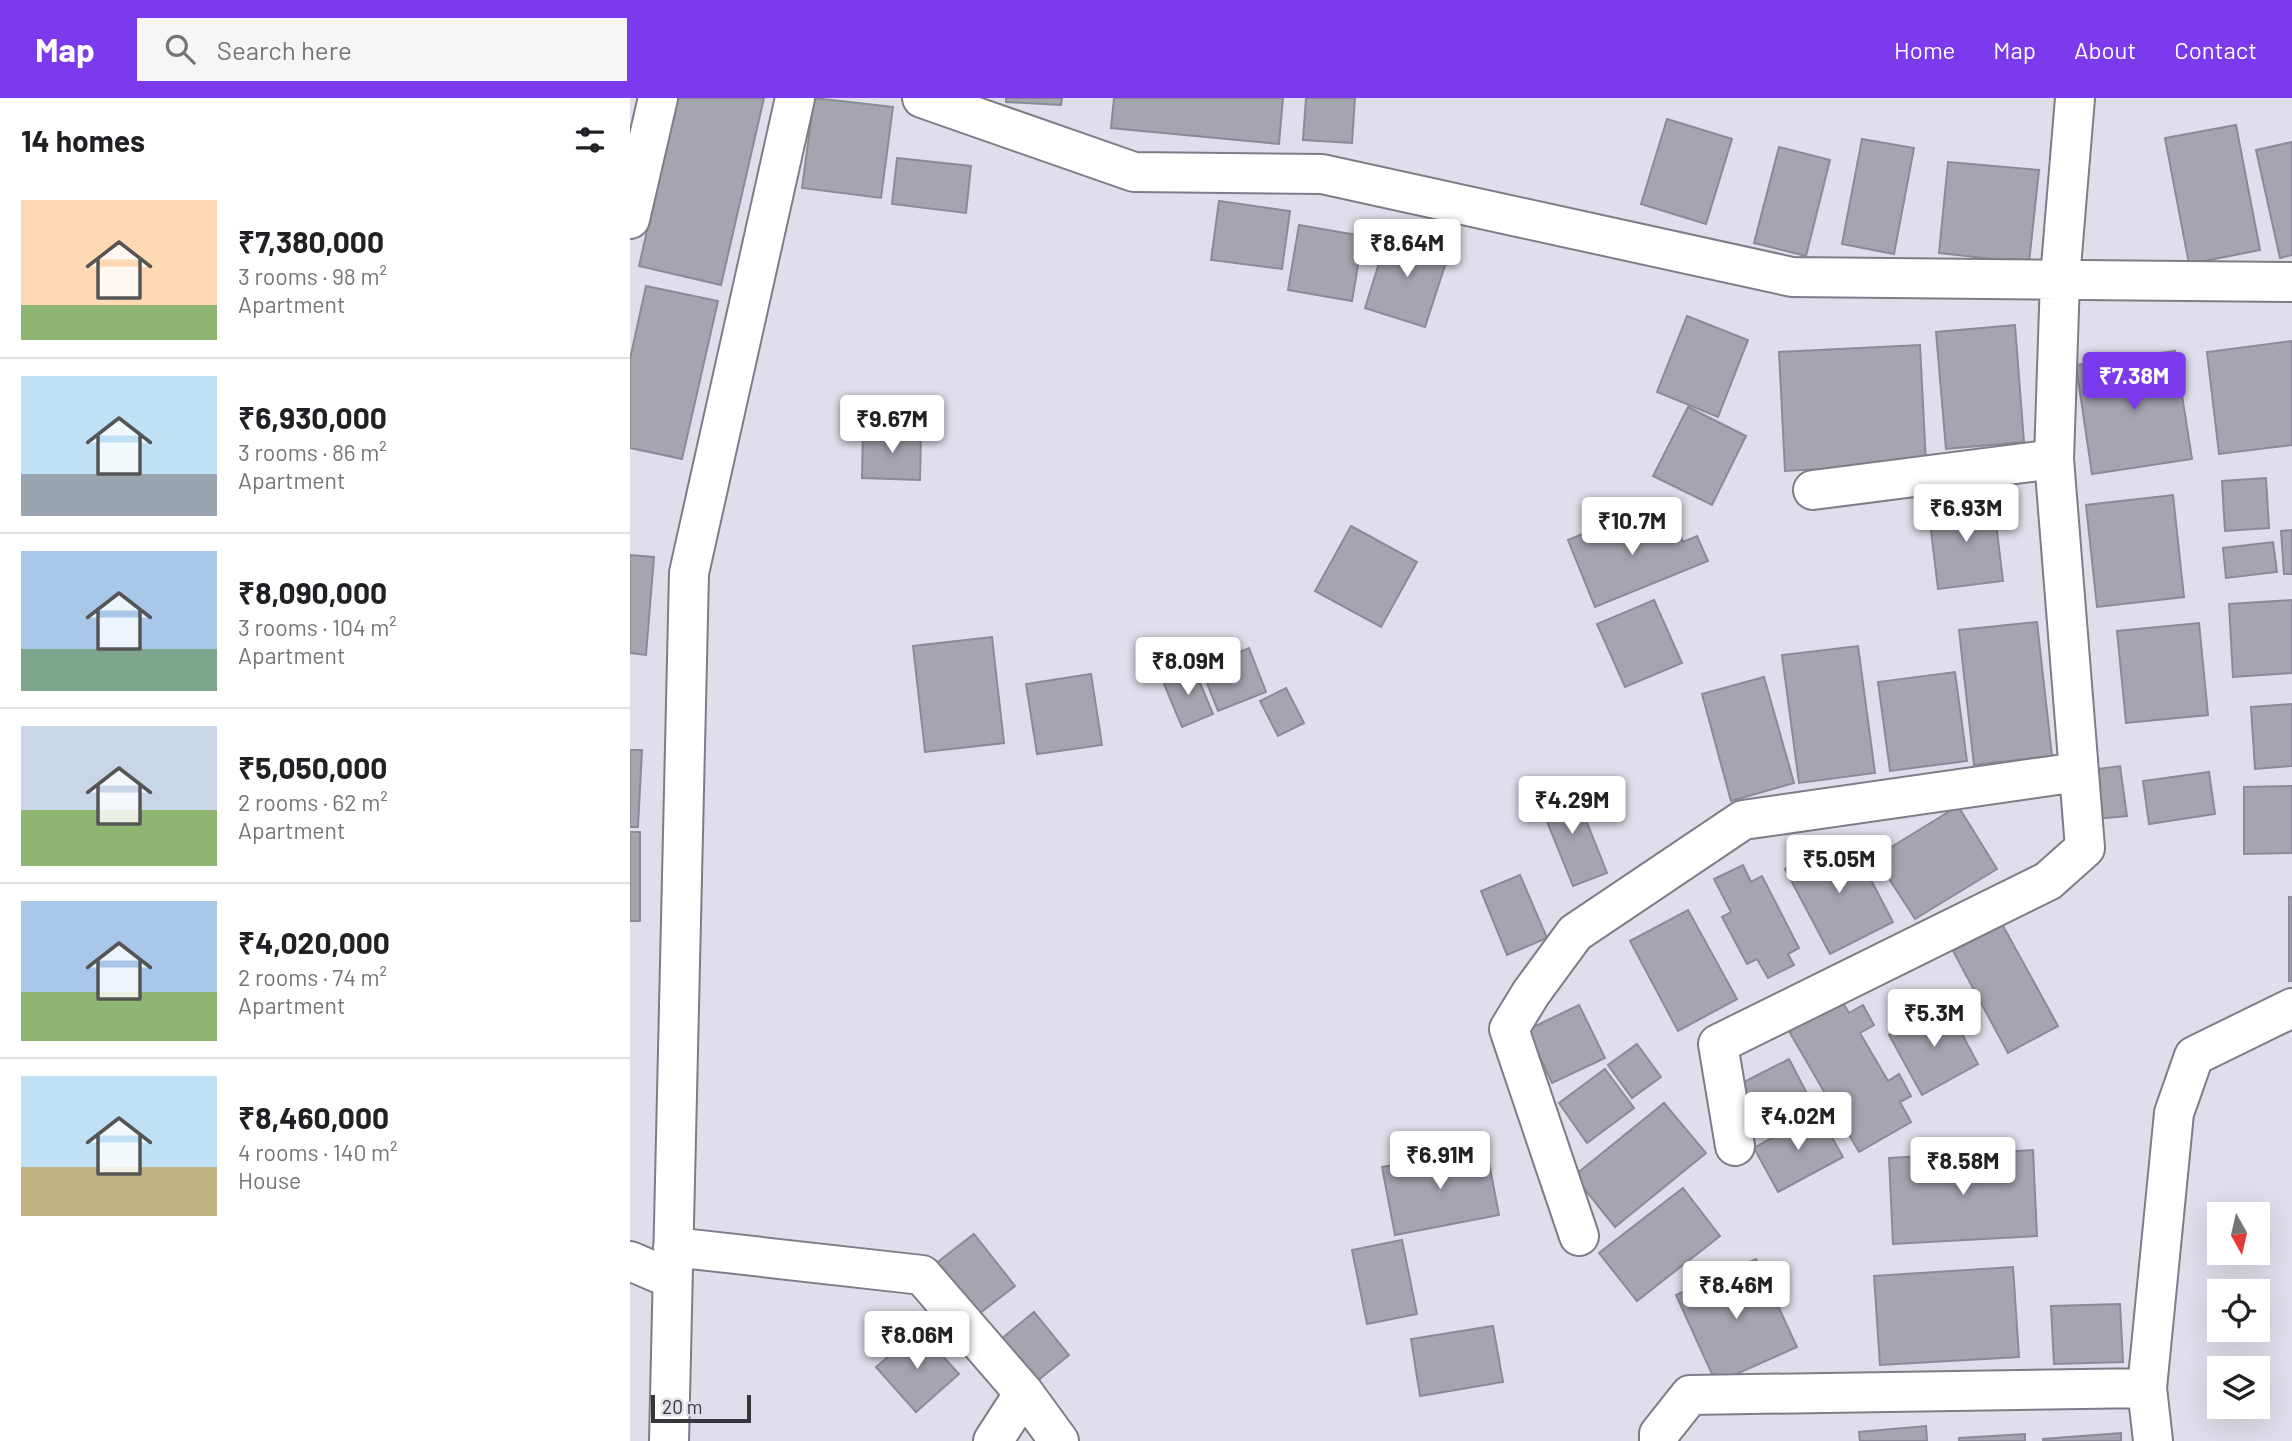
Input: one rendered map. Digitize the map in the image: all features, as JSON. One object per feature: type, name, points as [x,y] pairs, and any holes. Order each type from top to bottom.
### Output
[{"type":"street","points":[[630,219],[659,98]]},
{"type":"street","points":[[669,1441],[690,573],[795,98]]},
{"type":"street","points":[[922,98],[1134,172],[1322,174],[1792,277],[2292,282]]},
{"type":"street","points":[[1735,1146],[1718,1044],[2048,881],[2085,848],[2054,459],[2060,279],[2075,98]]},
{"type":"street","points":[[1814,490],[2054,459]]},
{"type":"street","points":[[1579,1236],[1510,1029],[1531,993],[1574,933],[1743,820],[2078,772]]},
{"type":"street","points":[[2153,1441],[2147,1388],[2174,1112],[2194,1056],[2292,1008]]},
{"type":"street","points":[[630,1261],[922,1275],[1024,1393],[1059,1441]]},
{"type":"street","points":[[1659,1441],[1659,1434],[1690,1395],[2147,1388]]},
{"type":"street","points":[[993,1441],[1024,1393]]},
{"type":"building","points":[[677,98],[764,98],[721,285],[639,266]]},
{"type":"building","points":[[814,98],[893,107],[881,198],[802,188]]},
{"type":"building","points":[[1006,98],[1062,98],[1061,105],[1006,102]]},
{"type":"building","points":[[1114,98],[1283,98],[1279,144],[1111,128]]},
{"type":"building","points":[[1306,98],[1355,98],[1352,143],[1303,140]]},
{"type":"building","points":[[1667,119],[1732,139],[1706,224],[1641,204]]},
{"type":"building","points":[[2236,125],[2260,250],[2189,264],[2165,138]]},
{"type":"building","points":[[1862,139],[1914,148],[1894,254],[1842,244]]},
{"type":"building","points":[[2292,142],[2292,255],[2280,258],[2256,150]]},
{"type":"building","points":[[1779,147],[1830,160],[1806,256],[1754,243]]},
{"type":"building","points":[[897,158],[971,166],[966,213],[892,204]]},
{"type":"building","points":[[1948,162],[2039,170],[2029,263],[1939,253]]},
{"type":"building","points":[[1219,201],[1290,211],[1282,269],[1211,260]]},
{"type":"building","points":[[1299,225],[1363,236],[1352,301],[1288,290]]},
{"type":"building","points":[[1389,231],[1450,250],[1425,327],[1365,308]]},
{"type":"building","points":[[646,286],[718,301],[682,459],[630,448],[630,359]]},
{"type":"building","points":[[1687,316],[1748,340],[1718,417],[1657,392]]},
{"type":"building","points":[[2015,325],[2024,442],[1946,449],[1936,332]]},
{"type":"building","points":[[2292,341],[2292,445],[2219,454],[2207,352]]},
{"type":"building","points":[[1920,345],[1926,463],[1785,471],[1779,352]]},
{"type":"building","points":[[2175,351],[2192,459],[2092,474],[2076,365]]},
{"type":"building","points":[[1688,407],[1746,436],[1712,505],[1653,476]]},
{"type":"building","points":[[863,430],[921,431],[920,480],[862,478]]},
{"type":"building","points":[[2266,478],[2269,528],[2225,531],[2222,481]]},
{"type":"building","points":[[2173,495],[2184,597],[2097,607],[2086,505]]},
{"type":"building","points":[[1993,498],[2003,581],[1938,589],[1928,506]]},
{"type":"building","points":[[1634,512],[1639,526],[1651,521],[1655,531],[1675,523],[1683,542],[1697,536],[1708,561],[1595,607],[1568,540]]},
{"type":"building","points":[[1351,526],[1417,562],[1381,627],[1315,591]]},
{"type":"building","points":[[2292,530],[2292,574],[2284,574],[2281,531]]},
{"type":"building","points":[[2273,542],[2277,572],[2226,578],[2223,548]]},
{"type":"building","points":[[630,555],[654,557],[646,655],[630,653]]},
{"type":"building","points":[[1654,600],[1682,663],[1625,687],[1597,624]]},
{"type":"building","points":[[2292,600],[2292,673],[2233,677],[2229,604]]},
{"type":"building","points":[[2037,622],[2052,756],[1974,765],[1959,630]]},
{"type":"building","points":[[2199,623],[2208,715],[2126,723],[2117,631]]},
{"type":"building","points":[[992,637],[1004,743],[925,752],[913,646]]},
{"type":"building","points":[[1858,646],[1875,773],[1799,783],[1782,655]]},
{"type":"building","points":[[1249,648],[1266,692],[1218,711],[1201,668]]},
{"type":"building","points":[[1193,666],[1213,714],[1182,727],[1162,679]]},
{"type":"building","points":[[1955,672],[1967,761],[1890,771],[1878,682]]},
{"type":"building","points":[[1091,674],[1102,745],[1037,754],[1026,684]]},
{"type":"building","points":[[1764,677],[1794,783],[1731,801],[1702,694]]},
{"type":"building","points":[[1286,688],[1304,723],[1278,736],[1260,701]]},
{"type":"building","points":[[2292,704],[2292,766],[2255,769],[2251,707]]},
{"type":"building","points":[[630,750],[642,750],[638,827],[630,827]]},
{"type":"building","points":[[2120,766],[2127,816],[2096,819],[2090,770]]},
{"type":"building","points":[[2209,772],[2215,814],[2149,824],[2143,781]]},
{"type":"building","points":[[1572,785],[1607,873],[1573,886],[1538,799]]},
{"type":"building","points":[[2292,786],[2292,853],[2244,854],[2244,787]]},
{"type":"building","points":[[1958,806],[1997,869],[1915,919],[1875,857]]},
{"type":"building","points":[[630,832],[640,832],[640,921],[630,921]]},
{"type":"building","points":[[1848,836],[1893,922],[1830,954],[1785,869]]},
{"type":"building","points":[[1743,865],[1751,882],[1762,876],[1799,948],[1788,954],[1794,965],[1768,978],[1757,959],[1747,964],[1722,917],[1731,912],[1714,879]]},
{"type":"building","points":[[1520,875],[1547,938],[1507,955],[1481,891]]},
{"type":"building","points":[[2289,897],[2292,897],[2292,981],[2289,981]]},
{"type":"building","points":[[1688,910],[1737,999],[1678,1031],[1630,941]]},
{"type":"building","points":[[2002,924],[2058,1026],[2008,1053],[1953,951]]},
{"type":"building","points":[[1839,996],[1849,1013],[1863,1005],[1874,1025],[1860,1033],[1888,1081],[1899,1074],[1911,1096],[1900,1102],[1911,1122],[1859,1152],[1786,1026]]},
{"type":"building","points":[[1946,1004],[1978,1064],[1922,1095],[1889,1035]]},
{"type":"building","points":[[1579,1005],[1605,1058],[1552,1083],[1527,1030]]},
{"type":"building","points":[[1637,1044],[1661,1077],[1632,1098],[1608,1065]]},
{"type":"building","points":[[1789,1059],[1813,1105],[1754,1135],[1730,1089]]},
{"type":"building","points":[[1605,1069],[1634,1108],[1587,1143],[1559,1103]]},
{"type":"building","points":[[1664,1103],[1706,1153],[1615,1227],[1574,1176]]},
{"type":"building","points":[[1818,1112],[1843,1157],[1778,1192],[1754,1148]]},
{"type":"building","points":[[1486,1147],[1499,1215],[1395,1235],[1382,1167]]},
{"type":"building","points":[[2033,1150],[2037,1236],[1893,1244],[1889,1158]]},
{"type":"building","points":[[1683,1188],[1720,1236],[1637,1301],[1599,1253]]},
{"type":"building","points":[[974,1234],[1015,1286],[971,1320],[930,1268]]},
{"type":"building","points":[[1402,1240],[1417,1314],[1367,1324],[1352,1250]]},
{"type":"building","points":[[1756,1259],[1797,1347],[1716,1383],[1676,1295]]},
{"type":"building","points":[[2013,1267],[2019,1357],[1880,1365],[1874,1276]]},
{"type":"building","points":[[2120,1304],[2123,1362],[2054,1364],[2051,1306]]},
{"type":"building","points":[[1034,1312],[1069,1355],[1031,1386],[995,1344]]},
{"type":"building","points":[[1493,1326],[1503,1382],[1420,1396],[1411,1339]]},
{"type":"building","points":[[919,1330],[959,1374],[916,1412],[876,1367]]},
{"type":"building","points":[[1926,1426],[1927,1441],[1860,1441],[1859,1432]]},
{"type":"building","points":[[2121,1433],[2121,1441],[2043,1441],[2043,1439]]},
{"type":"building","points":[[2025,1434],[2025,1441],[1959,1441],[1959,1438]]}]
